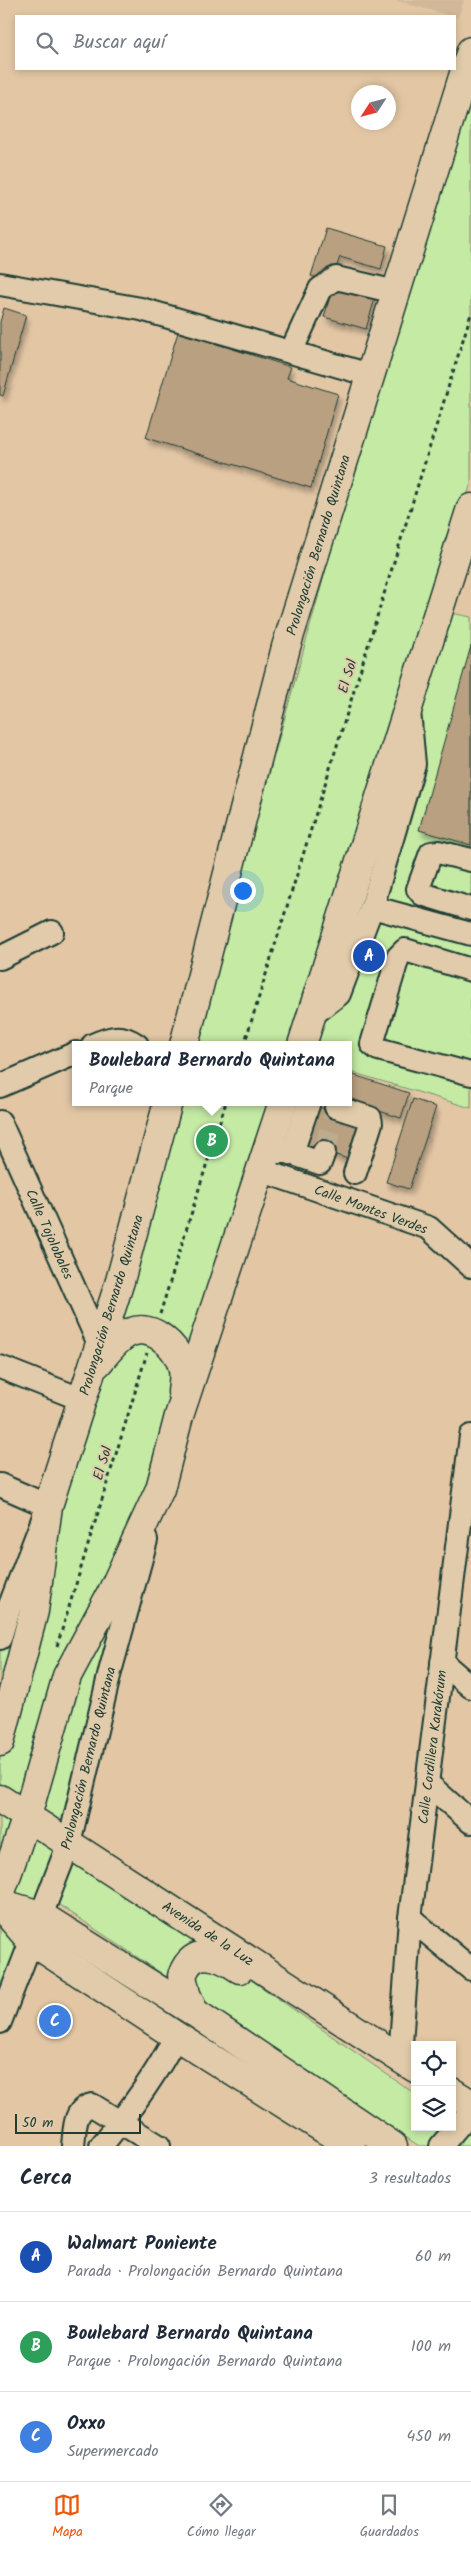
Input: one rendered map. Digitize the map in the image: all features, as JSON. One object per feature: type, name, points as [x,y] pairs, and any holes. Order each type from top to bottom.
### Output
[{"type":"main road","name":"Prolongación Bernardo Quintana","points":[[185,1041],[286,647],[471,51]]},
{"type":"main road","points":[[303,1041],[471,508]]},
{"type":"main road","name":"Prolongación Bernardo Quintana","points":[[0,1742],[34,1611],[48,1506],[97,1356],[167,1106]]},
{"type":"main road","name":"Prolongación Bernardo Quintana","points":[[0,1895],[27,1816],[67,1676],[112,1592],[160,1490],[179,1416],[273,1158],[281,1106]]},
{"type":"main road","points":[[97,1356],[124,1336],[138,1331],[154,1332],[175,1351],[182,1365],[184,1374],[179,1416]]},
{"type":"main road","name":"Avenida de la Luz","points":[[0,1799],[408,2063]]},
{"type":"main road","points":[[0,1904],[40,1914],[194,2012],[393,2146]]},
{"type":"main road","points":[[0,1904],[30,1940],[176,2036],[351,2146]]},
{"type":"main road","points":[[194,2012],[183,1985],[182,1976],[185,1969],[196,1958],[205,1955],[215,1955],[324,2023],[362,2033]]},
{"type":"main road","points":[[456,2095],[471,2104]]},
{"type":"street","points":[[290,352],[320,289],[327,282],[336,278],[396,292]]},
{"type":"street","points":[[0,284],[141,309],[370,375]]},
{"type":"street","points":[[311,1016],[339,994],[372,908],[414,764],[409,706]]},
{"type":"street","points":[[471,860],[438,852],[431,853],[418,889],[422,894],[471,909]]},
{"type":"street","points":[[372,908],[471,934]]},
{"type":"street","points":[[0,958],[52,932]]},
{"type":"street","points":[[471,970],[405,950],[401,952],[372,1045],[378,1049],[471,1074]]},
{"type":"street","points":[[102,1041],[112,1036],[131,1041]]},
{"type":"street","points":[[0,1086],[72,1055]]},
{"type":"street","points":[[273,1158],[306,1106]]},
{"type":"street","points":[[332,1107],[364,1114],[370,1118],[371,1123],[349,1199]]},
{"type":"street","name":"Calle Tojolobales","points":[[0,1122],[97,1356]]},
{"type":"street","points":[[273,1158],[322,1157],[355,1173]]},
{"type":"street","name":"Calle Montes Verdes","points":[[273,1158],[349,1199],[429,1228],[471,1266]]},
{"type":"street","points":[[0,1367],[83,1400]]},
{"type":"street","name":"Calle Cordillera Karakórum","points":[[408,2063],[410,1918],[442,1662],[465,1538],[471,1436]]},
{"type":"street","points":[[0,1485],[48,1506]]},
{"type":"street","name":"Prolongación Bernardo Quintana","points":[[0,2022],[40,1914],[69,1843],[110,1672],[160,1490]]},
{"type":"street","name":"Prolongación Bernardo Quintana","points":[[0,1638],[4,1606],[48,1506]]},
{"type":"street","points":[[442,1662],[471,1686]]},
{"type":"street","points":[[427,1784],[471,1822]]},
{"type":"street","points":[[410,1918],[471,1969]]},
{"type":"street","points":[[101,2146],[122,2122],[166,2055],[176,2036]]},
{"type":"street","points":[[73,2146],[77,2116],[84,2107],[92,2105],[159,2146]]},
{"type":"street","points":[[441,2146],[471,2111]]},
{"type":"path","name":"El Sol","points":[[245,1041],[471,314]]},
{"type":"path","name":"El Sol","points":[[55,1653],[225,1106]]},
{"type":"shaded area","points":[[394,0],[464,0],[458,18],[456,15],[447,15]]},
{"type":"green space","points":[[471,84],[471,483],[432,609],[471,617],[471,1108],[352,1072],[352,1041],[195,1041],[377,385]]},
{"type":"green space","points":[[177,1106],[269,1106],[216,1266],[73,1856],[411,2091],[411,2131],[456,2131],[456,2123],[471,2133],[471,2146],[419,2146],[55,1902],[0,2008],[0,1622]]},
{"type":"building","points":[[326,228],[387,246],[381,269],[340,257],[335,271],[327,268],[324,280],[311,276]]},
{"type":"building","points":[[334,283],[376,295],[366,329],[324,317]]},
{"type":"building","points":[[4,308],[26,315],[3,396],[0,395],[0,322]]},
{"type":"building","points":[[178,332],[291,367],[287,378],[338,394],[311,488],[146,438]]},
{"type":"building","points":[[471,646],[471,845],[419,830]]},
{"type":"building","points":[[352,1074],[409,1093],[401,1118],[352,1102]]},
{"type":"building","points":[[413,1099],[436,1107],[409,1189],[386,1182]]},
{"type":"building","points":[[316,1106],[361,1121],[348,1159],[303,1144]]},
{"type":"tunnel","points":[[324,1152],[335,1113]]},
{"type":"place","name":"Walmart Poniente","points":[[369,956]]},
{"type":"place","name":"Boulebard Bernardo Quintana","points":[[212,1141]]},
{"type":"place","name":"Oxxo","points":[[55,2021]]}]
